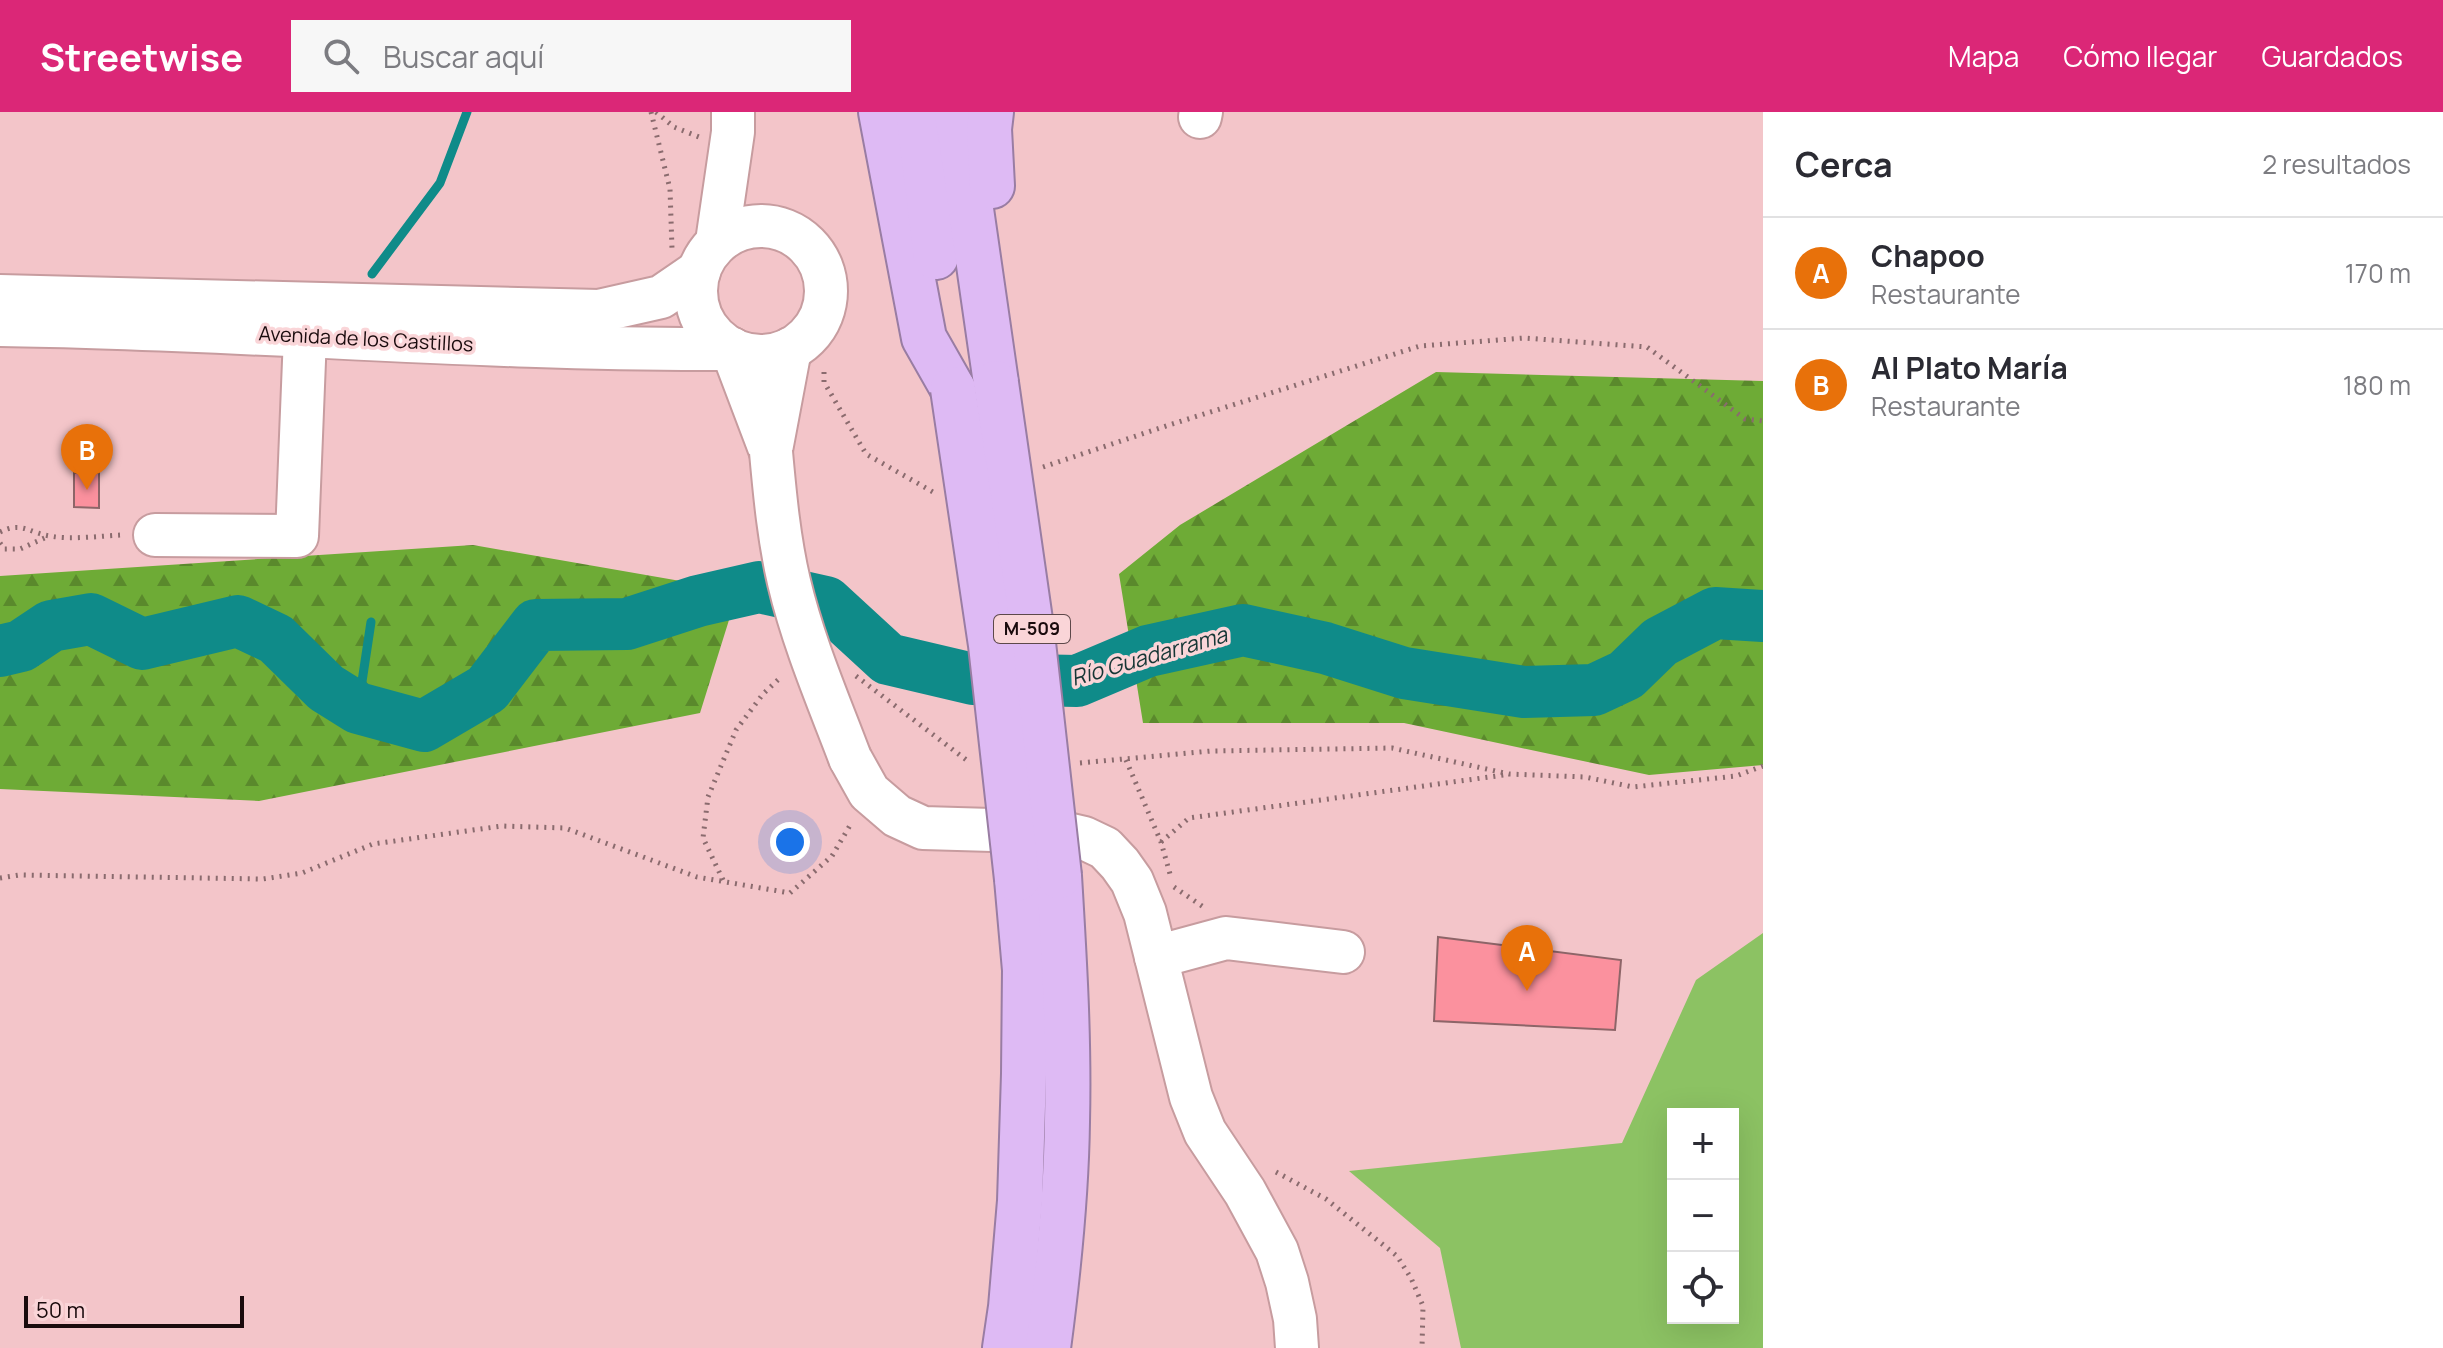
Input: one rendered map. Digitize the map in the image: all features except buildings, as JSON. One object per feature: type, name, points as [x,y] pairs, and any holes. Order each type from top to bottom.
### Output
[{"type":"highway","points":[[881,112],[924,338],[953,389]]},
{"type":"highway","name":"M-509","points":[[918,112],[953,389],[991,645],[1025,970],[1020,1201],[1005,1348]]},
{"type":"highway","name":"M-509","points":[[957,112],[1032,634],[1059,876],[1065,970],[1067,1121],[1061,1239],[1048,1348]]},
{"type":"highway","points":[[987,328],[995,238],[989,129],[991,112]]},
{"type":"street","points":[[733,122],[747,188],[767,226]]},
{"type":"street","points":[[696,268],[732,232],[767,226],[786,231],[804,241],[817,257],[825,275],[826,295],[821,317],[808,336],[790,349],[776,355],[761,356],[746,355],[732,349],[713,336],[701,316],[696,294],[696,268],[733,122]]},
{"type":"street","name":"Avenida de los Castillos","points":[[0,296],[599,311],[661,297],[696,268]]},
{"type":"street","name":"Avenida de los Castillos","points":[[0,325],[619,350],[732,349]]},
{"type":"street","points":[[155,535],[297,536],[305,336]]},
{"type":"street","points":[[732,349],[771,452]]},
{"type":"street","points":[[790,349],[771,452],[775,498],[789,582],[802,627],[860,775],[897,816],[923,828],[1058,832],[1084,838],[1105,848],[1132,881],[1145,913],[1191,1097],[1205,1132],[1245,1192],[1277,1251],[1293,1307],[1297,1348]]},
{"type":"street","points":[[1156,957],[1226,938],[1343,952]]},
{"type":"path","points":[[653,112],[674,127],[698,137],[733,122]]},
{"type":"path","points":[[653,112],[670,189],[696,268]]},
{"type":"path","points":[[1169,425],[1420,346],[1524,338],[1647,347],[1745,419],[1763,421]]},
{"type":"path","points":[[0,532],[11,526],[50,536],[155,535]]},
{"type":"path","points":[[1,547],[20,549],[50,536]]},
{"type":"path","points":[[1067,763],[1211,751],[1392,748],[1509,774]]},
{"type":"path","points":[[1126,759],[1161,842],[1175,889],[1212,913],[1226,938]]},
{"type":"path","points":[[1161,842],[1189,818],[1509,774],[1585,777],[1633,787],[1736,776],[1763,766]]},
{"type":"path","points":[[0,878],[19,875],[263,879],[302,873],[373,844],[502,826],[565,828],[697,877],[790,893],[832,856],[860,775]]},
{"type":"path","points":[[1272,1170],[1326,1199],[1397,1256],[1423,1306],[1422,1348]]},
{"type":"green space","points":[[1436,372],[1763,381],[1763,765],[1649,775],[1404,723],[1143,723],[1119,574],[1180,525]]},
{"type":"green space","points":[[473,545],[738,591],[700,713],[259,801],[0,789],[0,576]]},
{"type":"green space","points":[[1763,933],[1763,1348],[1461,1348],[1440,1248],[1349,1171],[1622,1143],[1696,980]]},
{"type":"waterway","points":[[372,274],[440,183],[467,112]]},
{"type":"waterway","name":"Río Guadarrama","points":[[0,651],[21,646],[51,626],[91,619],[142,644],[238,621],[276,639],[326,688],[358,708],[424,726],[487,689],[536,625],[627,624],[698,601],[759,587],[826,602],[888,659],[973,679],[1077,681],[1148,651],[1243,630],[1325,648],[1404,673],[1524,692],[1594,690],[1626,675],[1660,642],[1715,613],[1763,616]]},
{"type":"waterway","points":[[358,708],[371,622]]},
{"type":"place","name":"Al Plato María","points":[[87,490]]},
{"type":"place","name":"Chapoo","points":[[1527,991]]}]
